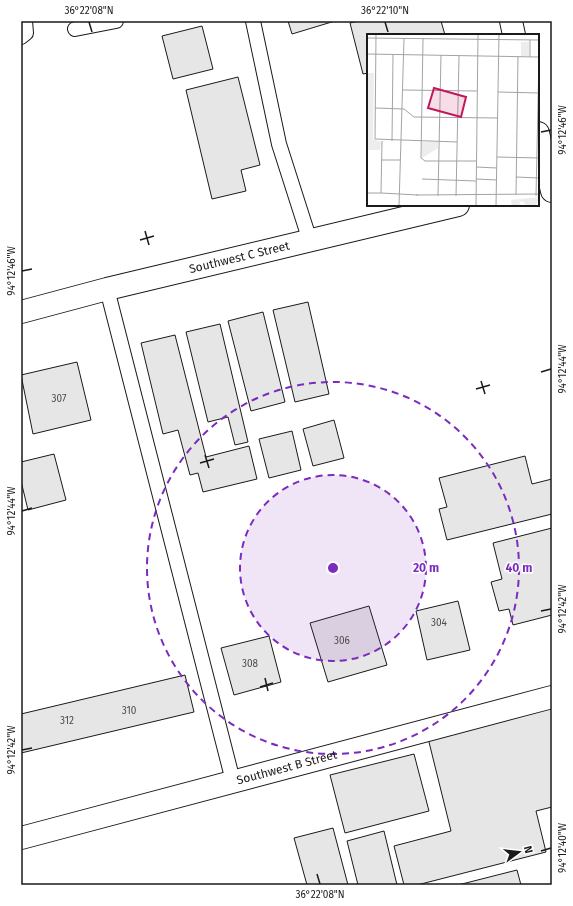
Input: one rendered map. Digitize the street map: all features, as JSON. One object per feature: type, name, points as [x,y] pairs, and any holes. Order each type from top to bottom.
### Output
[{"type":"street","points":[[511,21],[514,34]]},
{"type":"street","points":[[539,138],[548,185]]},
{"type":"street","name":"Southwest C Street","points":[[21,312],[107,289],[454,206]]},
{"type":"street","name":"Southwest B Street","points":[[21,838],[552,697]]},
{"type":"lane","points":[[21,37],[26,34],[25,21]]},
{"type":"lane","points":[[75,29],[116,21]]},
{"type":"lane","points":[[253,21],[278,144],[310,241]]},
{"type":"lane","points":[[107,289],[233,781]]},
{"type":"building","points":[[288,21],[335,21],[292,34]]},
{"type":"building","points":[[358,21],[441,21],[445,34],[367,34],[367,73],[363,74],[350,23]]},
{"type":"building","points":[[202,26],[213,69],[173,79],[162,36]]},
{"type":"building","points":[[238,77],[260,165],[241,170],[246,191],[212,199],[186,90]]},
{"type":"building","points":[[308,302],[329,394],[295,402],[273,310]]},
{"type":"building","points":[[263,312],[285,402],[251,411],[228,321]]},
{"type":"building","points":[[220,324],[248,442],[235,445],[228,417],[208,422],[186,332]]},
{"type":"building","points":[[175,335],[206,457],[249,446],[257,479],[203,492],[198,473],[190,475],[178,430],[163,434],[141,343]]},
{"type":"building","points":[[77,362],[91,420],[33,434],[21,375]]},
{"type":"building","points":[[334,420],[344,458],[313,466],[303,429]]},
{"type":"building","points":[[292,431],[301,470],[269,478],[259,439]]},
{"type":"building","points":[[54,454],[66,500],[28,510],[21,481],[21,462]]},
{"type":"building","points":[[525,456],[532,484],[552,479],[552,514],[447,540],[439,509],[447,507],[439,478]]},
{"type":"building","points":[[552,528],[552,615],[513,625],[509,609],[499,611],[491,582],[502,579],[493,543]]},
{"type":"building","points":[[458,601],[470,650],[427,660],[416,611]]},
{"type":"building","points":[[369,606],[387,665],[328,682],[310,623]]},
{"type":"building","points":[[269,636],[281,682],[234,695],[221,648]]},
{"type":"building","points":[[185,675],[194,712],[21,753],[21,714]]},
{"type":"building","points":[[552,707],[552,807],[536,811],[546,852],[417,885],[404,885],[394,846],[451,831],[428,738]]},
{"type":"building","points":[[414,754],[429,811],[345,833],[330,775]]},
{"type":"building","points":[[333,828],[348,885],[307,885],[294,838]]},
{"type":"building","points":[[384,831],[397,885],[358,885],[347,841]]},
{"type":"building","points":[[517,870],[521,885],[458,885]]}]
